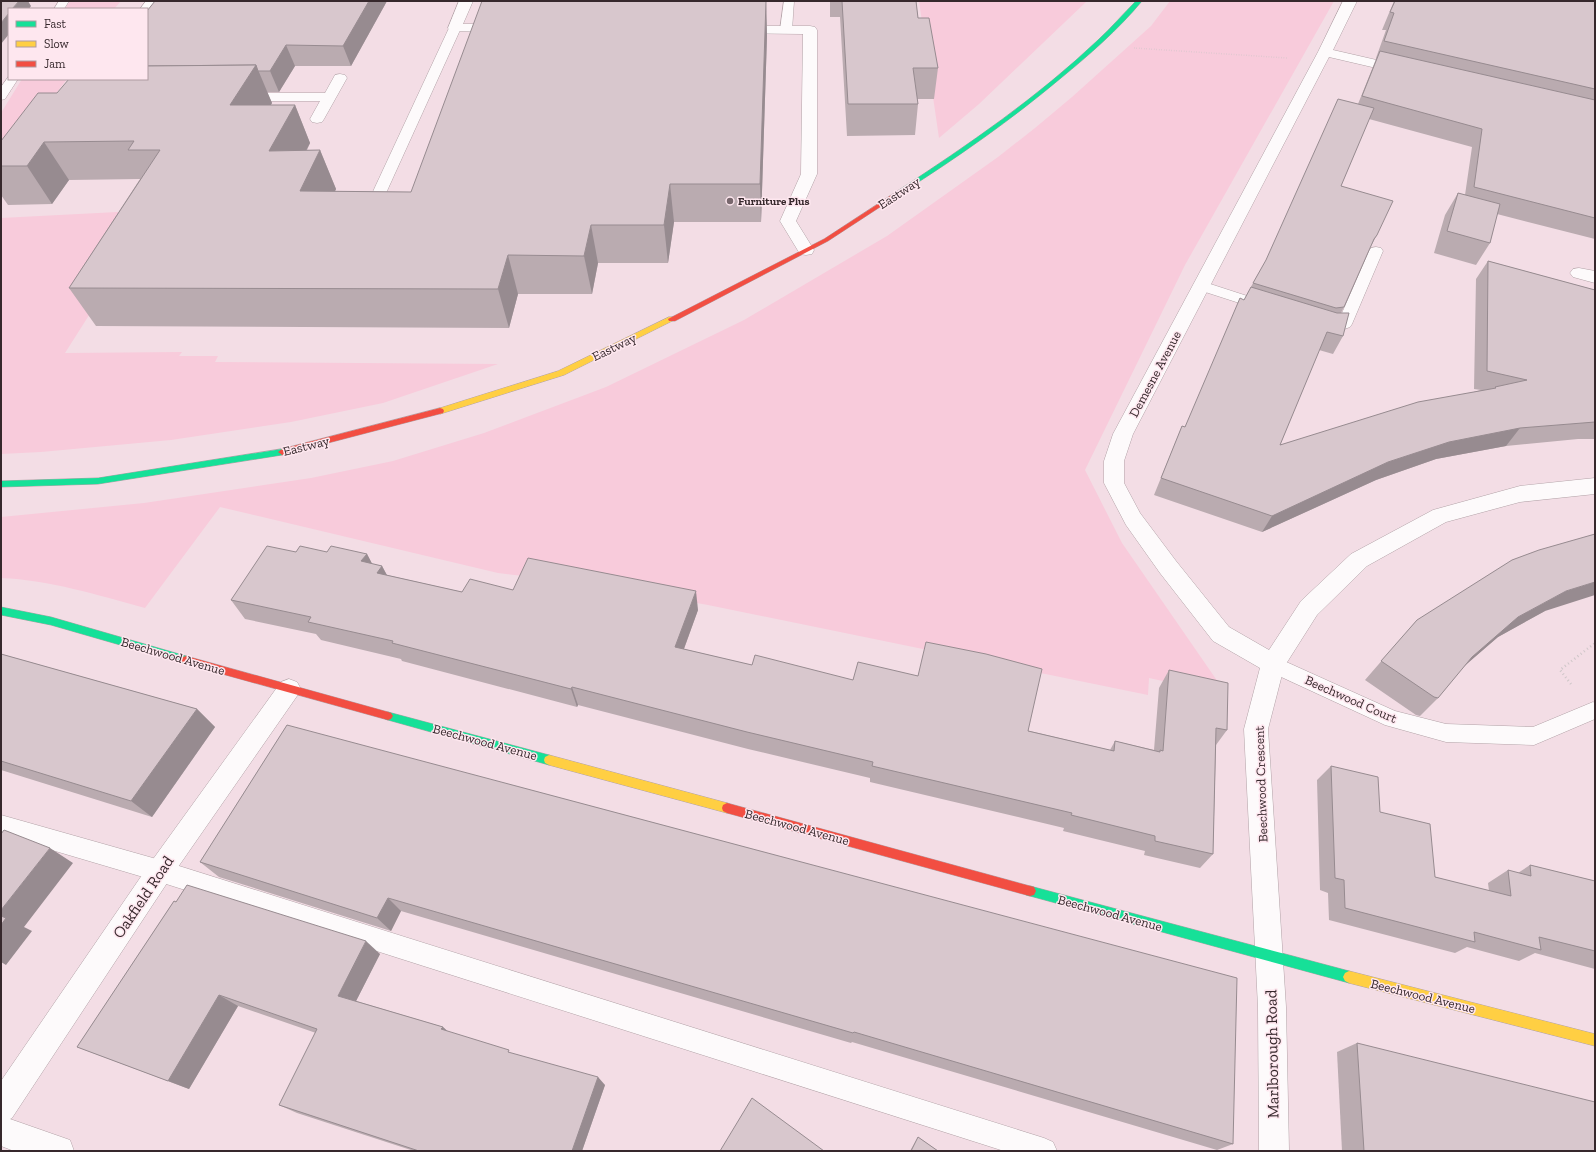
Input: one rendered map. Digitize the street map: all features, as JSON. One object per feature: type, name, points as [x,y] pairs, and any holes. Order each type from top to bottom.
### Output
[{"type":"street","points":[[466,1],[455,28],[518,28]]},
{"type":"street","name":"Eastway","points":[[1,484],[98,481],[277,453],[424,416],[561,373],[706,303],[826,240],[951,159],[1043,90],[1095,46],[1139,1]]},
{"type":"street","name":"Demesne Avenue","points":[[1272,664],[1221,634],[1168,566],[1133,519],[1114,483],[1114,461],[1123,434],[1323,56],[1350,1]]},
{"type":"street","points":[[723,30],[810,30],[809,174],[788,221],[806,250]]},
{"type":"street","points":[[1323,56],[1418,74]]},
{"type":"street","points":[[318,119],[340,78]]},
{"type":"street","points":[[226,97],[329,97]]},
{"type":"street","name":"Beechwood Crescent","points":[[1269,956],[1256,729],[1272,664],[1309,608],[1359,560],[1440,516],[1520,494],[1595,486]]},
{"type":"street","name":"Beechwood Avenue","points":[[1,611],[51,621],[288,689],[1269,956],[1595,1040]]},
{"type":"street","name":"Oakfield Road","points":[[1,1107],[160,871],[288,689]]},
{"type":"street","name":"Marlborough Road","points":[[1269,956],[1272,1007],[1274,1151]]},
{"type":"street","points":[[1,1131],[59,1151]]},
{"type":"lane","points":[[786,30],[789,1]]},
{"type":"lane","points":[[368,216],[455,28]]},
{"type":"lane","points":[[1,96],[11,80]]},
{"type":"lane","points":[[1315,322],[1330,326],[1345,324],[1376,251]]},
{"type":"lane","points":[[1201,286],[1277,310]]},
{"type":"lane","name":"Beechwood Court","points":[[1272,664],[1392,719],[1446,733],[1534,736],[1593,711]]},
{"type":"lane","points":[[1,825],[160,871],[1044,1151]]},
{"type":"path","points":[[1095,46],[1323,56]]},
{"type":"path","points":[[1593,711],[1560,670],[1595,643]]},
{"type":"shaded area","points":[[70,1],[121,1],[115,8],[66,8]]},
{"type":"shaded area","points":[[919,1],[1086,2],[979,104],[939,138]]},
{"type":"shaded area","points":[[1170,1],[1334,1],[1185,265],[1085,470],[1122,543],[1227,695],[1149,678],[1148,695],[708,605],[585,583],[498,573],[220,507],[145,608],[55,585],[19,579],[1,578],[1,517],[144,503],[311,478],[393,461],[484,433],[606,387],[744,320],[887,236],[998,157],[1072,97],[1151,26]]},
{"type":"shaded area","points":[[21,80],[66,80],[1,169],[1,113]]},
{"type":"shaded area","points":[[156,210],[65,353],[182,352],[179,356],[218,356],[215,362],[498,364],[383,403],[291,422],[171,440],[41,452],[1,454],[1,218]]},
{"type":"building","points":[[1,1],[19,1],[13,8],[8,8],[8,14],[1,23]]},
{"type":"building","points":[[155,1],[369,1],[343,46],[286,45],[270,71],[258,71],[256,65],[148,66],[148,10]]},
{"type":"building","points":[[482,1],[766,1],[760,184],[670,184],[664,225],[591,225],[584,256],[508,255],[498,289],[69,288],[160,150],[128,150],[134,141],[44,142],[27,166],[1,166],[1,141],[38,93],[57,93],[68,80],[148,80],[148,66],[256,65],[230,105],[295,105],[269,151],[320,150],[300,191],[411,192]]},
{"type":"building","points":[[842,1],[916,1],[918,18],[929,18],[938,68],[913,68],[918,104],[848,104]]},
{"type":"building","points":[[1395,1],[1595,1],[1595,89],[1384,41],[1394,13],[1390,12]]},
{"type":"building","points":[[1380,51],[1595,100],[1595,218],[1474,187],[1482,129],[1362,96]]},
{"type":"building","points":[[1338,99],[1374,108],[1341,186],[1393,201],[1374,239],[1344,307],[1336,308],[1253,283],[1266,260]]},
{"type":"building","points":[[1458,193],[1500,204],[1490,243],[1447,231]]},
{"type":"building","points":[[1488,261],[1595,290],[1595,422],[1520,428],[1449,442],[1388,462],[1272,516],[1161,478],[1182,426],[1185,427],[1240,298],[1244,300],[1251,287],[1337,313],[1349,313],[1343,336],[1327,332],[1280,445],[1418,402],[1496,388],[1495,387],[1527,380],[1487,371]]},
{"type":"building","points":[[1595,534],[1595,582],[1566,591],[1518,617],[1472,657],[1438,698],[1434,697],[1381,661],[1417,620],[1512,560],[1539,550]]},
{"type":"building","points":[[267,546],[296,552],[300,546],[327,552],[331,546],[367,554],[361,561],[382,566],[377,573],[462,592],[470,579],[513,590],[528,558],[696,591],[675,647],[752,665],[755,655],[853,680],[858,662],[918,676],[926,642],[986,654],[1042,669],[1028,731],[1114,751],[1115,741],[1160,752],[1160,750],[1163,751],[1169,670],[1228,683],[1227,730],[1216,728],[1213,854],[1155,841],[1155,836],[1071,815],[1072,813],[872,766],[873,762],[747,732],[572,687],[571,689],[392,643],[393,641],[308,622],[311,617],[231,600]]},
{"type":"building","points":[[1,654],[197,709],[131,801],[1,761]]},
{"type":"building","points":[[287,725],[1237,978],[1233,1144],[854,1032],[853,1033],[388,898],[377,918],[200,862]]},
{"type":"building","points":[[1331,766],[1378,777],[1380,812],[1430,824],[1435,877],[1511,896],[1508,870],[1531,876],[1530,865],[1595,881],[1595,951],[1539,937],[1541,950],[1474,932],[1475,942],[1345,908],[1344,880],[1335,878]]},
{"type":"building","points":[[4,830],[50,848],[1,910],[1,834]]},
{"type":"building","points":[[187,885],[366,941],[338,996],[443,1027],[441,1029],[509,1050],[508,1052],[598,1077],[572,1151],[419,1151],[279,1105],[317,1029],[219,995],[168,1081],[77,1047],[174,901],[176,902]]},
{"type":"building","points":[[1,916],[6,918],[1,925]]},
{"type":"building","points":[[1357,1043],[1595,1102],[1595,1151],[1364,1151]]},
{"type":"building","points":[[752,1098],[824,1151],[720,1151]]},
{"type":"building","points":[[918,1137],[938,1151],[911,1151]]},
{"type":"traffic: fast","points":[[901,191],[976,141],[1048,86],[1100,42],[1139,1]]},
{"type":"traffic: fast","points":[[1,484],[98,481],[282,452]]},
{"type":"traffic: fast","points":[[1,611],[51,621],[186,660]]},
{"type":"traffic: fast","points":[[388,716],[549,760]]},
{"type":"traffic: fast","points":[[1030,891],[1349,977]]},
{"type":"traffic: slow","points":[[440,411],[561,373],[672,319]]},
{"type":"traffic: slow","points":[[549,760],[727,808]]},
{"type":"traffic: slow","points":[[1349,977],[1595,1040]]},
{"type":"traffic: jam","points":[[672,319],[826,240],[901,191]]},
{"type":"traffic: jam","points":[[282,452],[440,411]]},
{"type":"traffic: jam","points":[[186,660],[388,716]]},
{"type":"traffic: jam","points":[[727,808],[1030,891]]},
{"type":"place","name":"Furniture Plus","points":[[730,201]]}]
